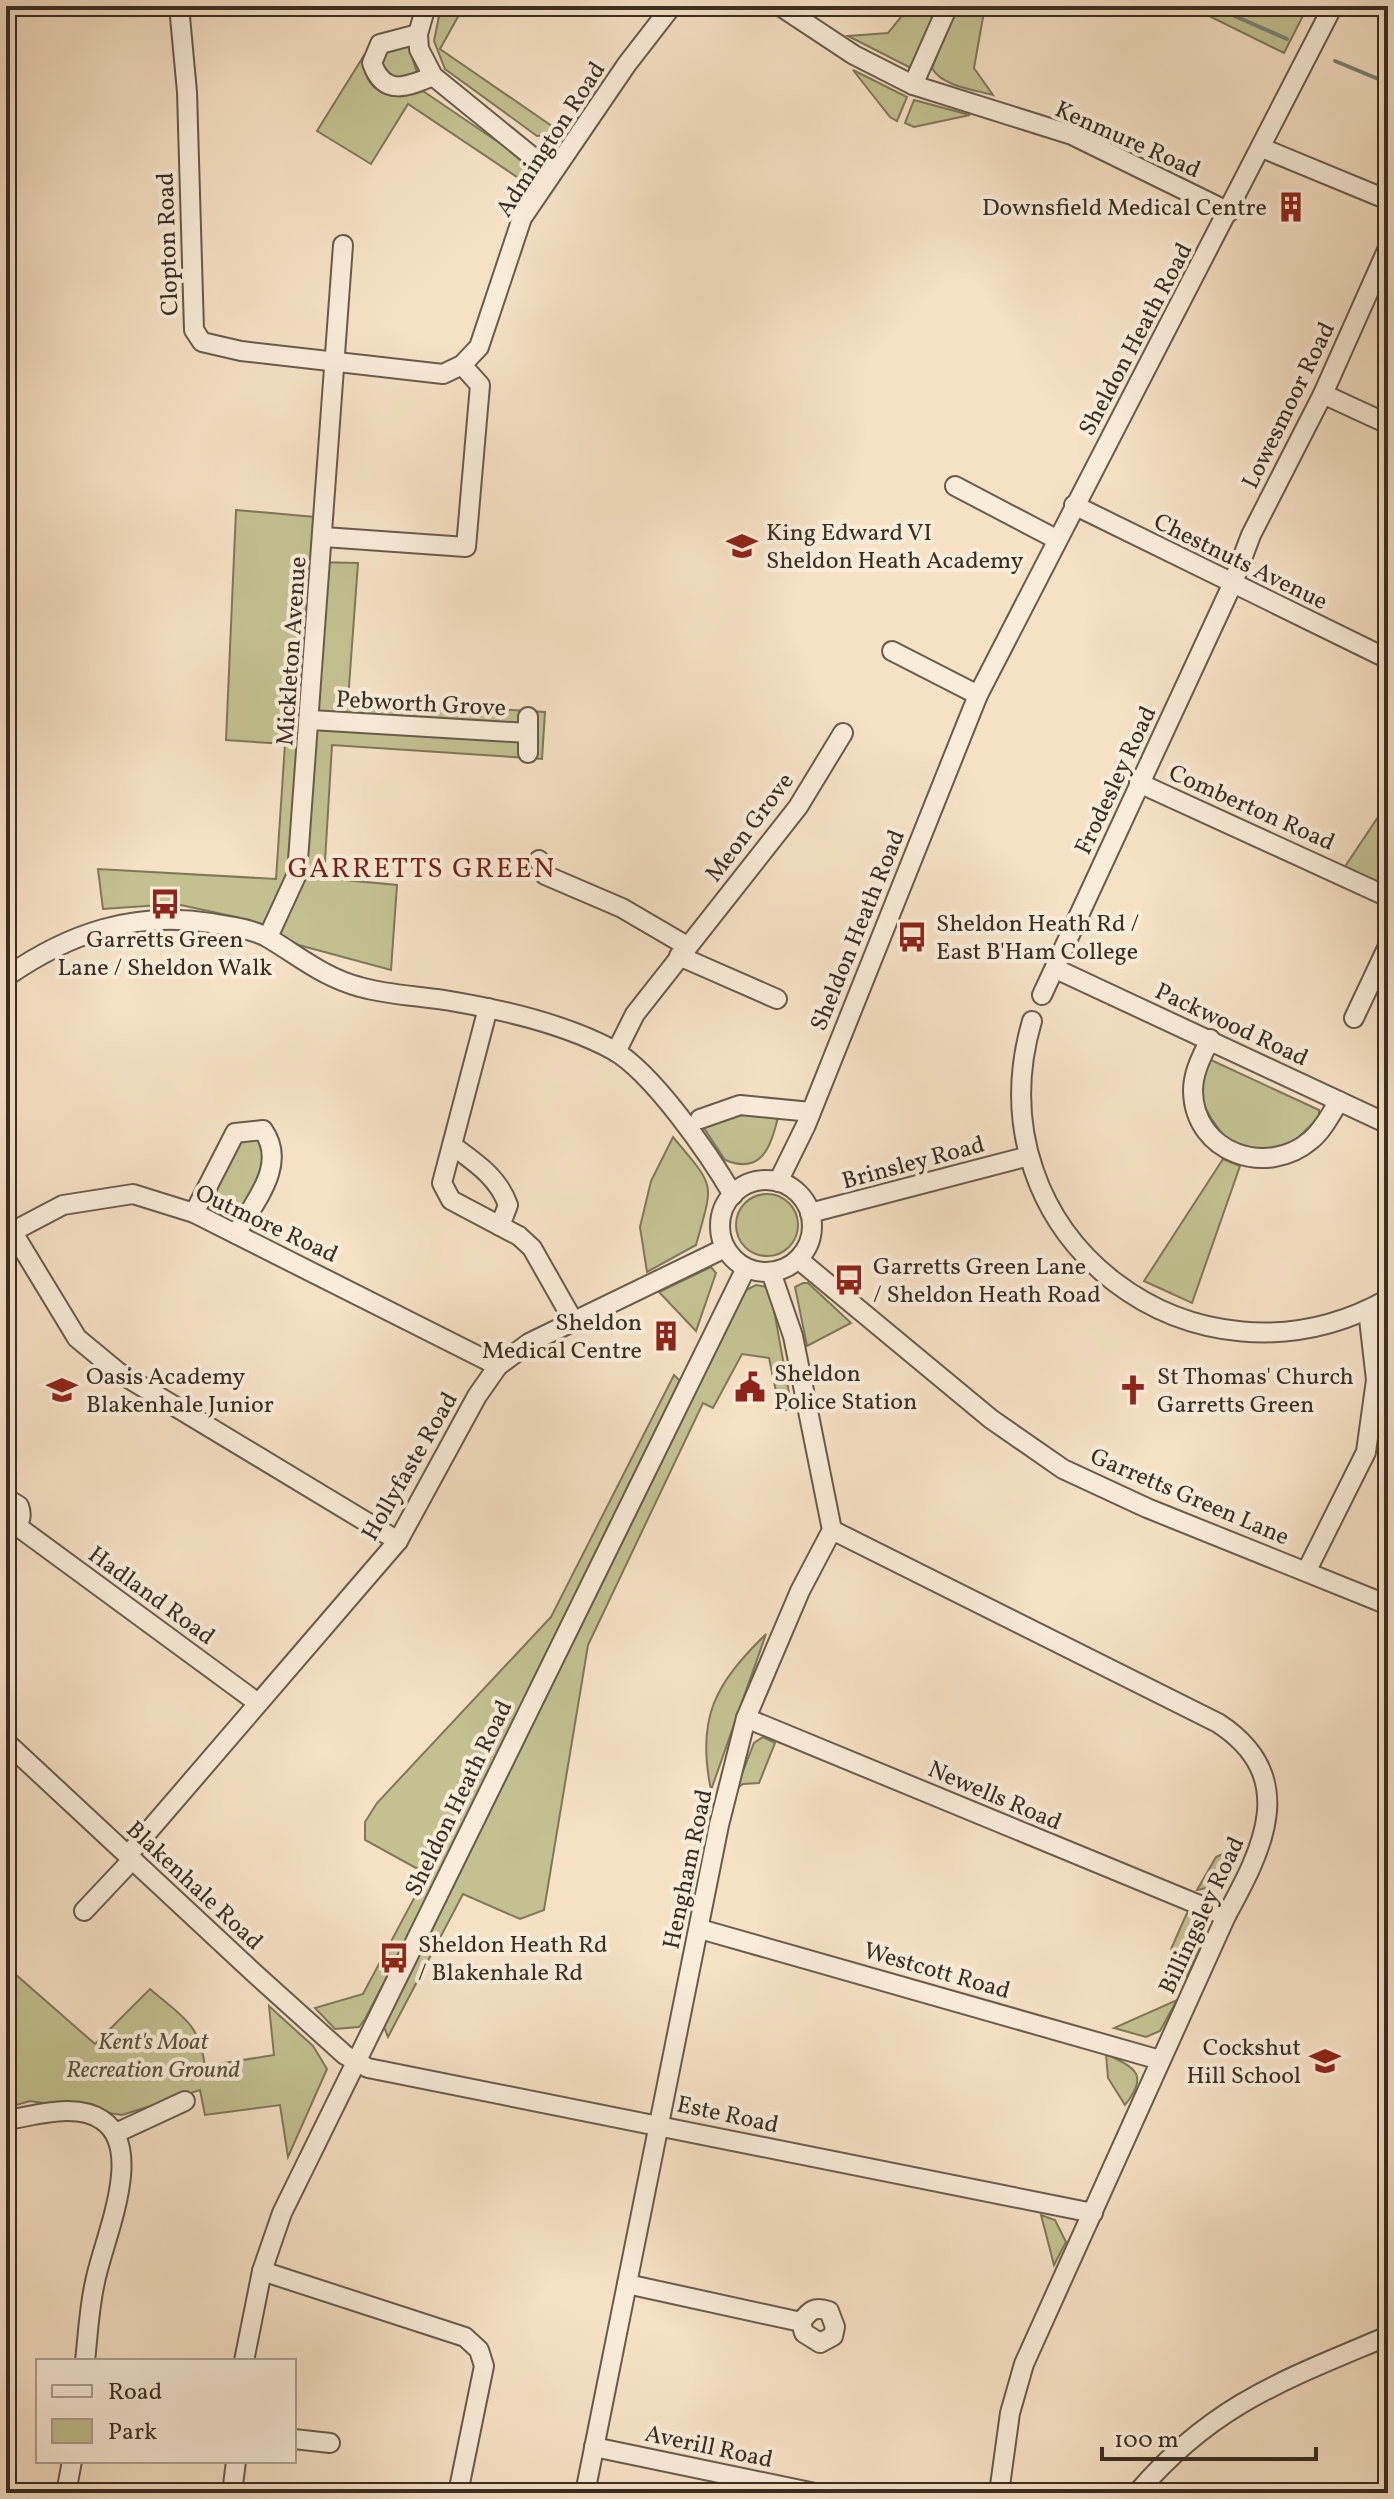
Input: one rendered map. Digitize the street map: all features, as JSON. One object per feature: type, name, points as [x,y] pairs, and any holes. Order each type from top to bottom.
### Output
[{"type":"street","name":"Clopton Road","points":[[179,6],[187,92],[194,330],[202,342],[215,347],[336,362]]},
{"type":"street","points":[[426,6],[418,34],[419,49],[433,76],[551,172]]},
{"type":"street","name":"Admington Road","points":[[462,365],[479,347],[522,218],[551,172],[672,6]]},
{"type":"street","name":"Kenmure Road","points":[[780,6],[854,55],[913,85],[1072,135],[1229,212]]},
{"type":"street","points":[[913,85],[948,6]]},
{"type":"street","name":"Sheldon Heath Road","points":[[778,1182],[811,1112],[978,695],[1333,6]]},
{"type":"street","points":[[418,34],[380,44],[372,63],[388,86],[397,89],[433,76]]},
{"type":"street","points":[[1262,148],[1388,200]]},
{"type":"street","name":"Mickleton Avenue","points":[[268,937],[297,874],[311,720],[343,245]]},
{"type":"street","name":"Lowesmoor Road","points":[[1232,585],[1251,535],[1323,394],[1388,248]]},
{"type":"street","points":[[324,537],[466,547],[480,385],[462,365],[443,374],[336,362]]},
{"type":"street","points":[[1323,394],[1388,424]]},
{"type":"street","points":[[955,486],[1056,539]]},
{"type":"street","name":"Chestnuts Avenue","points":[[1074,505],[1388,659]]},
{"type":"street","name":"Frodesley Road","points":[[1042,995],[1232,585]]},
{"type":"street","points":[[892,651],[978,695]]},
{"type":"street","name":"Pebworth Grove","points":[[311,720],[528,725],[528,753]]},
{"type":"street","name":"Meon Grove","points":[[616,1052],[635,1014],[798,807],[843,733]]},
{"type":"street","name":"Comberton Road","points":[[1139,783],[1388,897]]},
{"type":"street","points":[[540,872],[622,908],[683,951],[777,999]]},
{"type":"street","points":[[6,977],[37,955],[79,935],[143,919],[185,919],[268,937],[317,970],[359,987],[488,1008],[575,1034],[616,1052],[685,1124],[733,1195]]},
{"type":"street","points":[[1354,1018],[1388,946]]},
{"type":"street","name":"Packwood Road","points":[[1056,969],[1388,1124]]},
{"type":"street","points":[[488,1008],[442,1183],[451,1200],[500,1226],[532,1248],[574,1322]]},
{"type":"street","points":[[1032,1021],[1022,1059],[1020,1100],[1029,1156],[1042,1193],[1061,1228],[1088,1261],[1137,1300],[1203,1326],[1260,1334],[1296,1332],[1331,1325],[1388,1299]]},
{"type":"street","points":[[1210,1039],[1194,1080],[1195,1107],[1221,1146],[1240,1157],[1259,1160],[1300,1148],[1322,1128],[1339,1101]]},
{"type":"street","points":[[700,1119],[740,1105],[811,1112]]},
{"type":"street","points":[[194,1213],[235,1133],[263,1130],[273,1144],[274,1165],[236,1234]]},
{"type":"street","points":[[453,1146],[486,1170],[502,1188],[508,1205],[500,1226]]},
{"type":"street","name":"Brinsley Road","points":[[810,1213],[1029,1156]]},
{"type":"street","points":[[778,1182],[802,1197],[810,1213],[812,1233],[798,1259],[771,1272],[746,1268],[725,1248],[721,1218],[733,1195],[752,1183],[778,1182]]},
{"type":"street","name":"Outmore Road","points":[[9,1233],[63,1205],[85,1199],[133,1194],[194,1213],[328,1277],[498,1366]]},
{"type":"street","points":[[9,1233],[77,1338],[118,1372],[398,1541]]},
{"type":"street","name":"Hollyfaste Road","points":[[84,1911],[398,1541],[477,1396],[498,1366],[529,1343],[725,1248]]},
{"type":"street","name":"Garretts Green Lane","points":[[798,1259],[991,1419],[1063,1469],[1147,1508],[1388,1605]]},
{"type":"street","name":"Sheldon Heath Road","points":[[244,2359],[262,2271],[282,2213],[746,1268]]},
{"type":"street","points":[[771,1272],[793,1336],[832,1530]]},
{"type":"street","points":[[1307,1570],[1366,1452],[1376,1380],[1368,1310]]},
{"type":"street","name":"Hadland Road","points":[[6,1498],[19,1506],[21,1516],[12,1528],[258,1703]]},
{"type":"street","name":"Hengham Road","points":[[585,2493],[719,1825],[746,1718],[800,1591],[832,1530]]},
{"type":"street","name":"Billingsley Road","points":[[832,1530],[1218,1723],[1240,1740],[1261,1774],[1268,1802],[1267,1828],[1259,1853],[1226,1916],[1024,2364],[1010,2413],[999,2493]]},
{"type":"street","name":"Newells Road","points":[[746,1718],[1226,1916]]},
{"type":"street","name":"Blakenhale Road","points":[[6,1742],[354,2062]]},
{"type":"street","name":"Westcott Road","points":[[700,1929],[1160,2060]]},
{"type":"street","name":"Este Road","points":[[354,2062],[368,2068],[1093,2213]]},
{"type":"street","points":[[116,2133],[185,2101]]},
{"type":"street","points":[[6,2120],[74,2110],[101,2119],[116,2133],[123,2173],[94,2283],[85,2359]]},
{"type":"street","points":[[262,2271],[465,2337],[473,2343],[484,2366],[458,2493]]},
{"type":"street","points":[[627,2284],[801,2322]]},
{"type":"street","points":[[1137,2493],[1167,2458],[1236,2404],[1263,2389],[1388,2336]]},
{"type":"street","points":[[311,2421],[301,2439],[330,2443]]},
{"type":"street","name":"Averill Road","points":[[594,2447],[815,2493]]},
{"type":"street","points":[[66,2493],[72,2463]]},
{"type":"street","points":[[232,2493],[236,2463]]},
{"type":"green space","points":[[441,6],[464,6],[440,49],[562,133],[537,136],[445,69],[434,41]]},
{"type":"green space","points":[[910,6],[942,6],[916,62],[909,67],[848,36],[888,33]]},
{"type":"green space","points":[[957,6],[985,6],[974,68],[993,95],[951,83],[932,68]]},
{"type":"green space","points":[[1189,6],[1308,6],[1284,53]]},
{"type":"green space","points":[[407,43],[417,72],[413,77],[396,80],[380,66],[387,47]]},
{"type":"green space","points":[[363,57],[365,70],[374,87],[382,92],[400,95],[423,91],[523,159],[530,177],[526,183],[408,104],[371,164],[317,131]]},
{"type":"green space","points":[[853,70],[907,97],[897,121],[890,117]]},
{"type":"green space","points":[[914,100],[970,115],[914,127],[905,123]]},
{"type":"green space","points":[[236,510],[315,517],[312,562],[358,563],[348,700],[545,712],[542,759],[332,745],[324,878],[397,885],[391,970],[295,944],[250,920],[176,904],[103,909],[98,869],[276,879],[285,744],[226,740]]},
{"type":"green space","points":[[1388,802],[1388,893],[1340,874]]},
{"type":"green space","points":[[1211,1060],[1319,1110],[1319,1117],[1287,1149],[1239,1150],[1212,1120],[1202,1097],[1203,1072]]},
{"type":"green space","points":[[756,1112],[779,1114],[764,1154],[749,1164],[725,1160],[702,1125],[730,1115]]},
{"type":"green space","points":[[235,1133],[273,1144],[236,1234],[194,1213]]},
{"type":"green space","points":[[673,1137],[704,1177],[708,1196],[706,1208],[696,1245],[647,1272],[640,1227],[651,1181]]},
{"type":"green space","points":[[1223,1159],[1240,1166],[1192,1303],[1144,1281]]},
{"type":"green space","points":[[767,1194],[789,1203],[798,1225],[789,1247],[767,1256],[745,1247],[736,1225],[745,1203]]},
{"type":"green space","points":[[711,1267],[716,1273],[696,1331],[659,1292]]},
{"type":"green space","points":[[808,1283],[851,1323],[807,1346],[795,1287]]},
{"type":"green space","points":[[756,1285],[767,1287],[771,1294],[792,1409],[780,1411],[769,1358],[742,1354],[713,1408],[703,1403],[588,1645],[544,1910],[520,1919],[463,1894],[388,2037],[384,2027],[746,1290]]},
{"type":"green space","points":[[674,1375],[681,1382],[448,1860],[365,2019],[359,2027],[335,2029],[315,2008],[363,1994],[427,1874],[365,1840],[365,1822],[377,1803],[551,1617]]},
{"type":"green space","points":[[766,1634],[711,1790],[706,1742],[714,1704],[734,1669]]},
{"type":"green space","points":[[763,1737],[775,1743],[759,1783],[743,1784],[736,1789],[754,1743]]},
{"type":"green space","points":[[1245,1843],[1223,1880],[1197,1890],[1216,1857]]},
{"type":"green space","points":[[1187,1913],[1202,1926],[1201,1943],[1187,1976],[1179,1968],[1171,1949]]},
{"type":"green space","name":"Kent's Moat Recreation Ground","points":[[6,1966],[95,2044],[150,1989],[180,2014],[193,2030],[205,2066],[274,2055],[269,2006],[313,2046],[327,2069],[288,2157],[280,2105],[205,2115],[200,2090],[122,2115],[30,2101],[6,2108]]},
{"type":"green space","points":[[1177,2000],[1160,2031],[1146,2037],[1114,2028]]},
{"type":"green space","points":[[1106,2054],[1132,2068],[1136,2074],[1136,2086],[1125,2105],[1108,2078]]},
{"type":"green space","points":[[1041,2215],[1055,2220],[1066,2242],[1054,2265]]},
{"type":"waterway","points":[[1212,6],[1287,39]]},
{"type":"waterway","points":[[1335,61],[1388,83]]},
{"type":"place","name":"Downsfield Medical Centre","points":[[1291,207]]},
{"type":"place","name":"King Edward VI Sheldon Heath Academy","points":[[742,546]]},
{"type":"place","name":"Garretts Green Lane / Sheldon Walk","points":[[165,904]]},
{"type":"place","name":"Sheldon Heath Rd / East B'Ham College","points":[[912,937]]},
{"type":"place","name":"Garretts Green Lane / Sheldon Heath Road","points":[[849,1280]]},
{"type":"place","name":"Sheldon Medical Centre","points":[[666,1336]]},
{"type":"place","name":"Sheldon Police Station","points":[[750,1387]]},
{"type":"place","name":"Oasis Academy Blakenhale Junior","points":[[62,1390]]},
{"type":"place","name":"St Thomas' Church Garretts Green","points":[[1133,1390]]},
{"type":"place","name":"Sheldon Heath Rd / Blakenhale Rd","points":[[394,1958]]},
{"type":"place","name":"Cockshut Hill School","points":[[1325,2061]]},
{"type":"district","name":"GARRETTS GREEN","points":[[422,867]]}]
